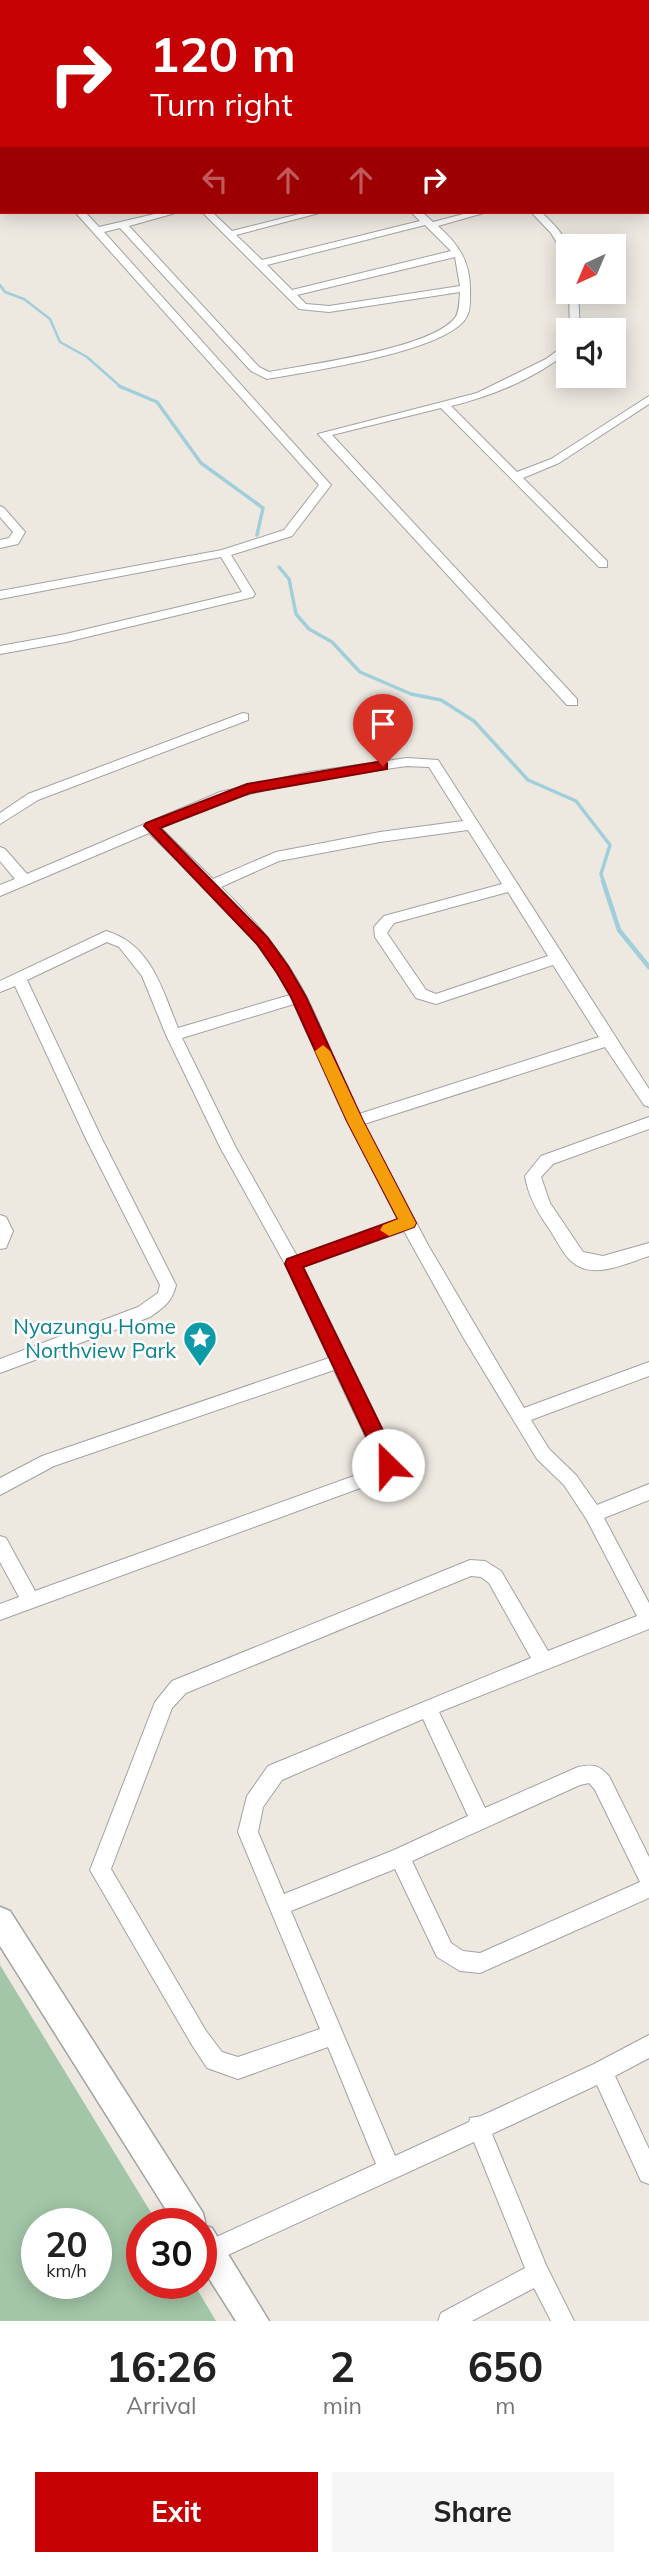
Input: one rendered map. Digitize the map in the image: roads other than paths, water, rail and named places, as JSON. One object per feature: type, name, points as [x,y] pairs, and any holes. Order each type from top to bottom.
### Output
[{"type":"street","points":[[0,595],[224,553],[288,533],[326,485],[82,214]]},
{"type":"street","points":[[97,231],[166,214]]},
{"type":"street","points":[[210,214],[303,307],[330,309],[465,288]]},
{"type":"street","points":[[230,234],[310,214]]},
{"type":"street","points":[[123,225],[255,369],[267,376],[395,350],[436,336],[462,318],[465,288],[463,262],[418,214]]},
{"type":"street","points":[[258,264],[473,214]]},
{"type":"street","points":[[538,214],[557,234]]},
{"type":"street","points":[[290,294],[457,253]]},
{"type":"street","points":[[556,356],[509,384],[481,396],[324,434],[572,702]]},
{"type":"street","points":[[517,475],[555,461],[647,402]]},
{"type":"street","points":[[445,406],[517,475],[603,564]]},
{"type":"street","points":[[0,510],[19,532],[14,541],[0,544]]},
{"type":"street","points":[[0,650],[66,638],[249,594],[224,553]]},
{"type":"street","points":[[0,819],[33,797],[243,717]]},
{"type":"street","points":[[0,891],[151,826],[247,789],[309,776],[407,762],[433,763],[607,1040],[649,1101]]},
{"type":"street","points":[[209,886],[276,857],[380,837],[470,825]]},
{"type":"street","points":[[151,826],[262,941],[299,997],[355,1121],[408,1223],[543,1454],[570,1480],[593,1514],[649,1621],[427,1708],[275,1773],[254,1803],[248,1832],[389,2168]]},
{"type":"street","points":[[0,852],[23,880]]},
{"type":"street","points":[[510,887],[389,919],[383,923],[380,933],[421,994],[428,998],[436,999],[556,959]]},
{"type":"street","points":[[0,986],[95,939],[116,938],[124,943],[149,974],[173,1035],[228,1147],[293,1264],[387,1457],[388,1465],[385,1470],[0,1612]]},
{"type":"street","points":[[0,1366],[144,1312],[165,1297],[168,1285],[94,1139],[19,978]]},
{"type":"street","points":[[173,1035],[299,997]]},
{"type":"street","points":[[355,1121],[607,1040]]},
{"type":"street","points":[[649,1123],[547,1160],[533,1175],[533,1183],[542,1204],[584,1262],[602,1264],[649,1249]]},
{"type":"street","points":[[0,1221],[5,1231],[0,1243]]},
{"type":"street","points":[[293,1264],[408,1223]]},
{"type":"street","points":[[0,1488],[48,1461],[339,1361]]},
{"type":"street","points":[[520,1417],[649,1368]]},
{"type":"street","points":[[593,1514],[649,1492]]},
{"type":"street","points":[[0,1544],[31,1601]]},
{"type":"street","points":[[332,2035],[238,2068],[215,2060],[199,2038],[100,1870],[165,1702],[179,1686],[470,1568],[485,1569],[495,1577],[543,1661]]},
{"type":"street","points":[[427,1708],[480,1819]]},
{"type":"street","points":[[278,1906],[400,1857],[578,1776],[593,1773],[601,1783],[649,1878]]},
{"type":"street","points":[[400,1857],[444,1950],[460,1961],[480,1963],[649,1888]]},
{"type":"street","points":[[0,1921],[182,2208]]},
{"type":"street","points":[[217,2240],[389,2168],[602,2072],[649,2046]]},
{"type":"street","points":[[602,2072],[649,2173]]},
{"type":"street","points":[[478,2126],[538,2273],[563,2321]]},
{"type":"street","points":[[217,2263],[255,2319]]},
{"type":"street","points":[[449,2321],[538,2273]]},
{"type":"waterway","points":[[0,285],[5,292],[24,299],[50,319],[60,342],[87,357],[120,387]]},
{"type":"waterway","points":[[120,387],[157,402],[201,463],[263,508],[257,535]]},
{"type":"waterway","points":[[279,567],[289,579],[296,614],[309,629],[332,642],[360,672],[411,694],[441,700],[474,721],[528,780],[576,801],[610,845],[601,874],[604,883]]},
{"type":"waterway","points":[[603,881],[619,930],[649,967]]},
{"type":"place","name":"Nyazungu Home Northview Park","points":[[200,1368]]}]
